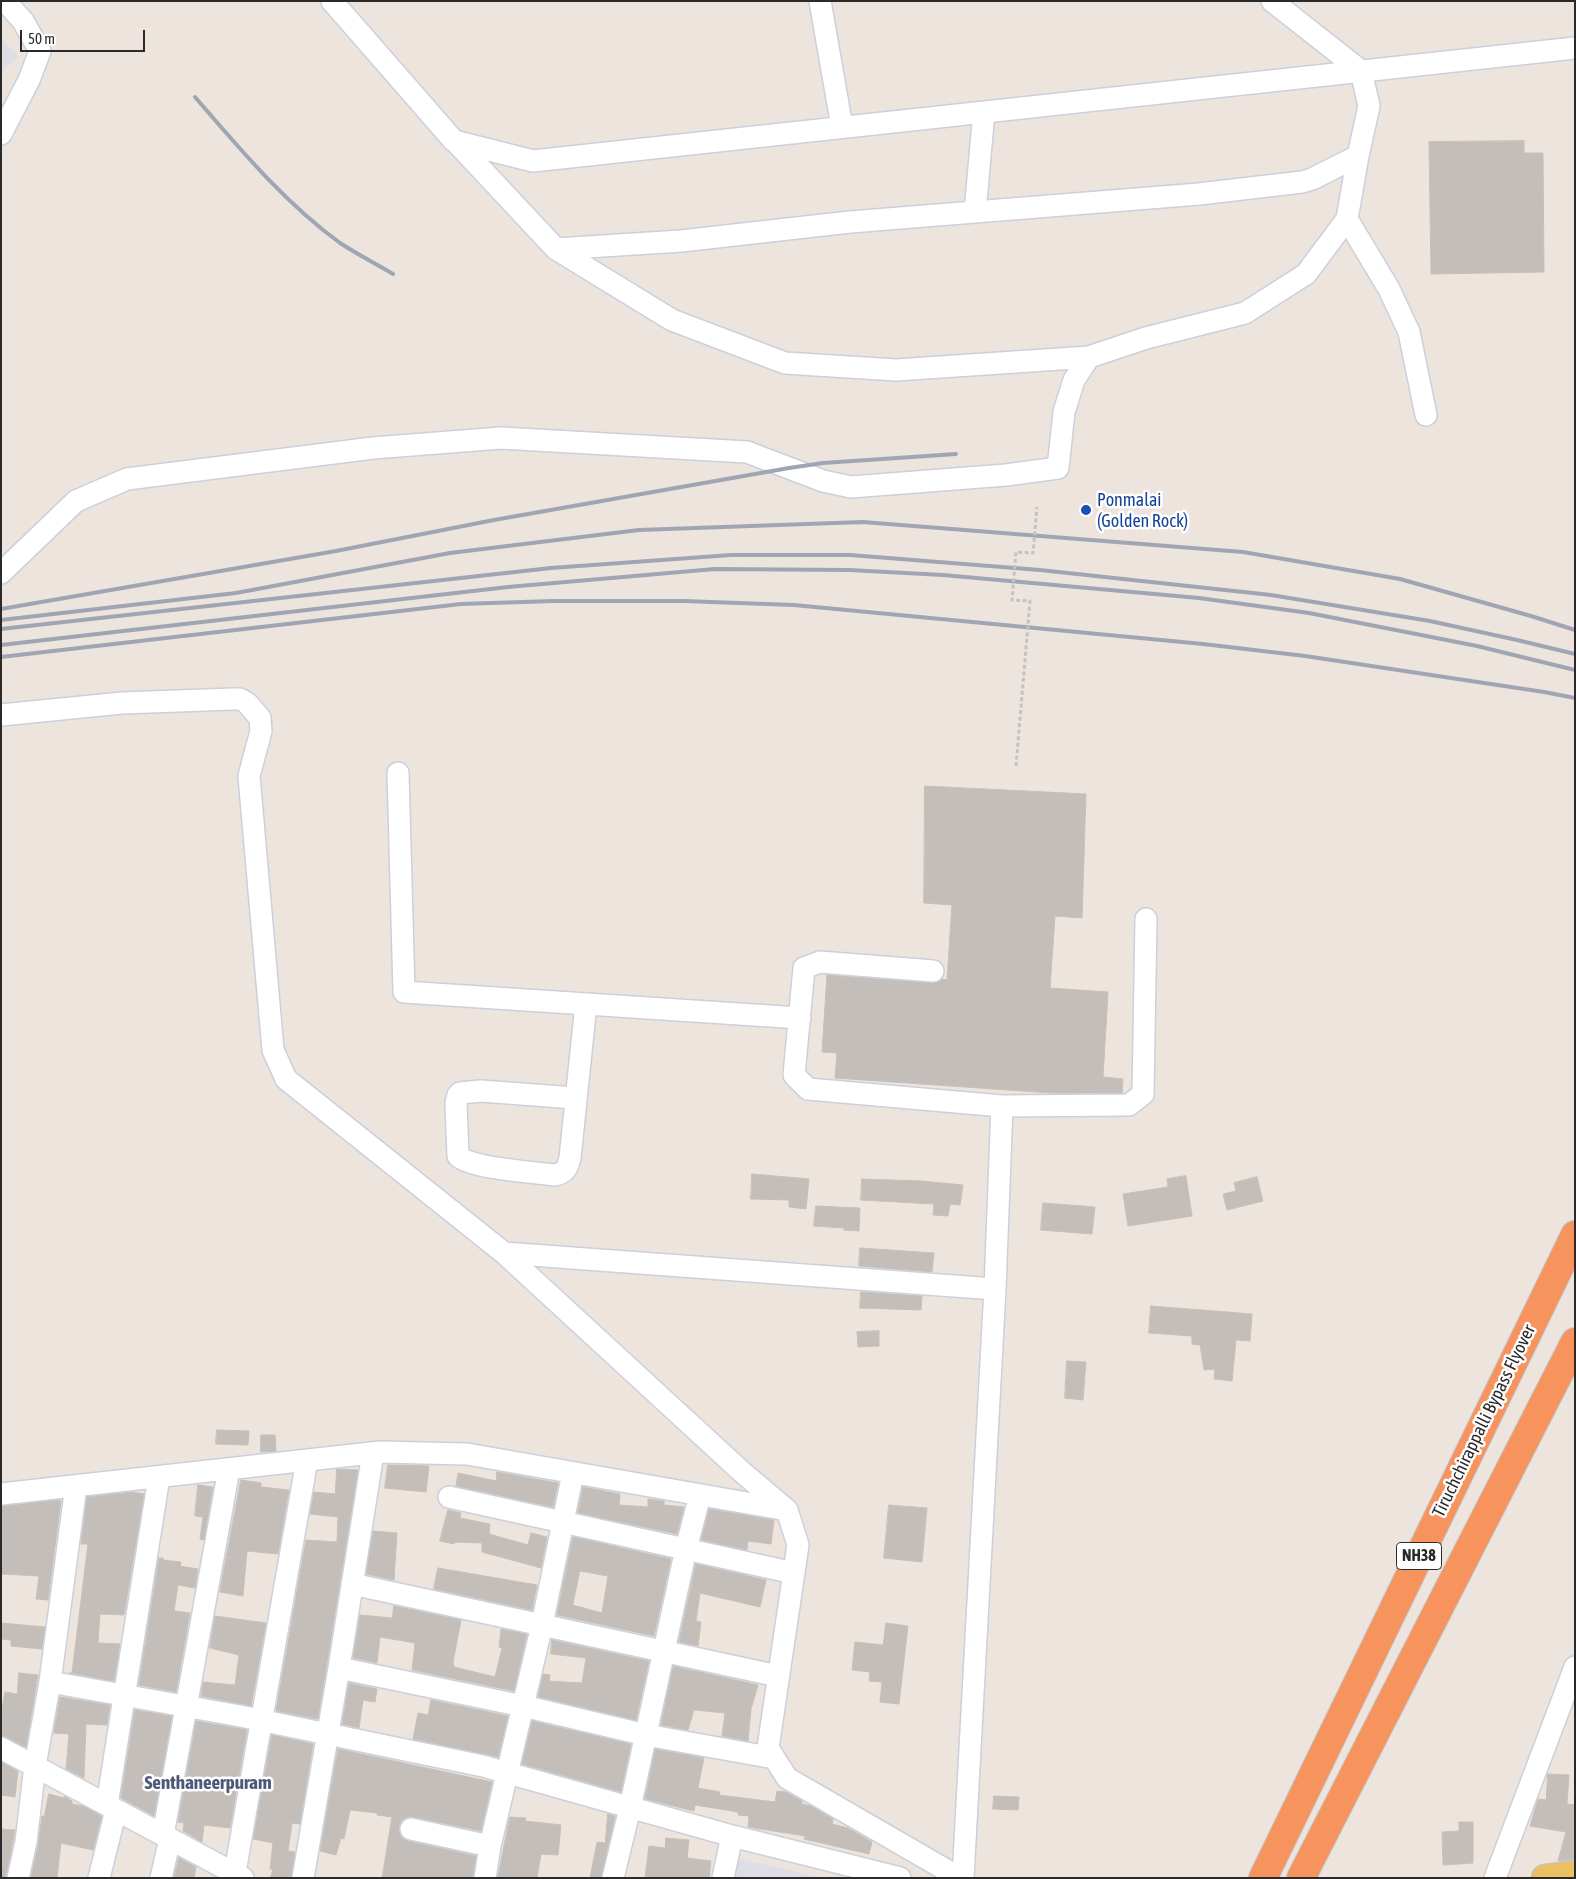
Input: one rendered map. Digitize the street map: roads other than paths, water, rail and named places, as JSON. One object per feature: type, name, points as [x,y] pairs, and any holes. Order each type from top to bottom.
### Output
[{"type":"highway","name":"Tiruchchirappalli Bypass Flyover","points":[[1263,1878],[1575,1235]]},
{"type":"highway","name":"NH38","points":[[1301,1878],[1575,1342]]},
{"type":"main road","points":[[1545,1878],[1575,1874]]},
{"type":"street","points":[[1,134],[32,74],[40,51],[23,21],[5,1]]},
{"type":"street","points":[[332,1],[454,141],[556,248],[672,320],[785,363],[896,370],[1089,357],[1146,338],[1245,313],[1306,274],[1347,219],[1369,106],[1361,71],[1272,1]]},
{"type":"street","points":[[820,1],[842,127]]},
{"type":"street","points":[[454,141],[533,161],[1575,48]]},
{"type":"street","points":[[975,212],[984,112]]},
{"type":"street","points":[[556,248],[681,241],[850,222],[1199,194],[1302,182],[1358,156]]},
{"type":"street","points":[[1347,219],[1389,288],[1409,332],[1426,415]]},
{"type":"street","points":[[1,573],[76,501],[127,478],[373,448],[501,438],[747,452],[823,481],[851,488],[1006,475],[1058,468],[1064,412],[1074,380],[1089,357]]},
{"type":"street","points":[[1,715],[122,704],[234,699],[240,699],[255,711],[260,718],[262,731],[249,776],[273,1050],[286,1079],[504,1254],[742,1472],[787,1510],[798,1545],[768,1748],[787,1778],[961,1878],[995,1289],[1002,1106]]},
{"type":"street","points":[[398,773],[404,992],[800,1018]]},
{"type":"street","points":[[933,971],[820,962],[804,968],[794,1075],[808,1089],[1002,1106],[1129,1105],[1143,1094],[1146,919]]},
{"type":"street","points":[[576,1098],[481,1091],[460,1093],[456,1102],[458,1156],[468,1162],[493,1167],[554,1175],[561,1174],[566,1170],[570,1158],[586,1004]]},
{"type":"street","points":[[504,1254],[995,1289]]},
{"type":"street","points":[[1,1494],[373,1453],[467,1454],[787,1510]]},
{"type":"street","points":[[303,1878],[329,1736],[373,1453]]},
{"type":"street","points":[[1,1748],[238,1876],[307,1460]]},
{"type":"street","points":[[161,1878],[186,1707],[229,1469]]},
{"type":"street","points":[[485,1878],[490,1846],[542,1625],[573,1473]]},
{"type":"street","points":[[99,1878],[112,1808],[125,1695],[159,1477]]},
{"type":"street","points":[[18,1878],[26,1842],[35,1766],[50,1682],[76,1486]]},
{"type":"street","points":[[613,1878],[686,1549],[700,1494]]},
{"type":"street","points":[[449,1497],[794,1572]]},
{"type":"street","points":[[352,1584],[778,1676]]},
{"type":"street","points":[[1495,1878],[1575,1667]]},
{"type":"street","points":[[339,1668],[523,1706],[646,1736],[774,1758]]},
{"type":"street","points":[[50,1682],[263,1721],[483,1766],[732,1836],[900,1878]]},
{"type":"street","points":[[411,1829],[490,1846]]},
{"type":"street","points":[[723,1878],[732,1836]]},
{"type":"railway","points":[[195,97],[263,174],[300,210],[340,243],[393,274]]},
{"type":"railway","points":[[1,609],[336,551],[494,520],[789,468],[823,463],[956,454]]},
{"type":"railway","points":[[1,620],[236,593],[450,553],[639,530],[863,522],[1243,552],[1400,579],[1575,630]]},
{"type":"railway","points":[[1,629],[551,568],[731,555],[850,555],[1040,570],[1271,595],[1430,621],[1575,654]]},
{"type":"railway","points":[[1,645],[508,587],[715,569],[849,570],[943,575],[1199,598],[1309,613],[1477,646],[1575,670]]},
{"type":"railway","points":[[1,657],[461,604],[553,601],[683,601],[794,605],[1203,644],[1305,656],[1575,698]]},
{"type":"place","name":"Ponmalai (Golden Rock)","points":[[1086,510]]},
{"type":"district","name":"Senthaneerpuram","points":[[208,1783]]}]
